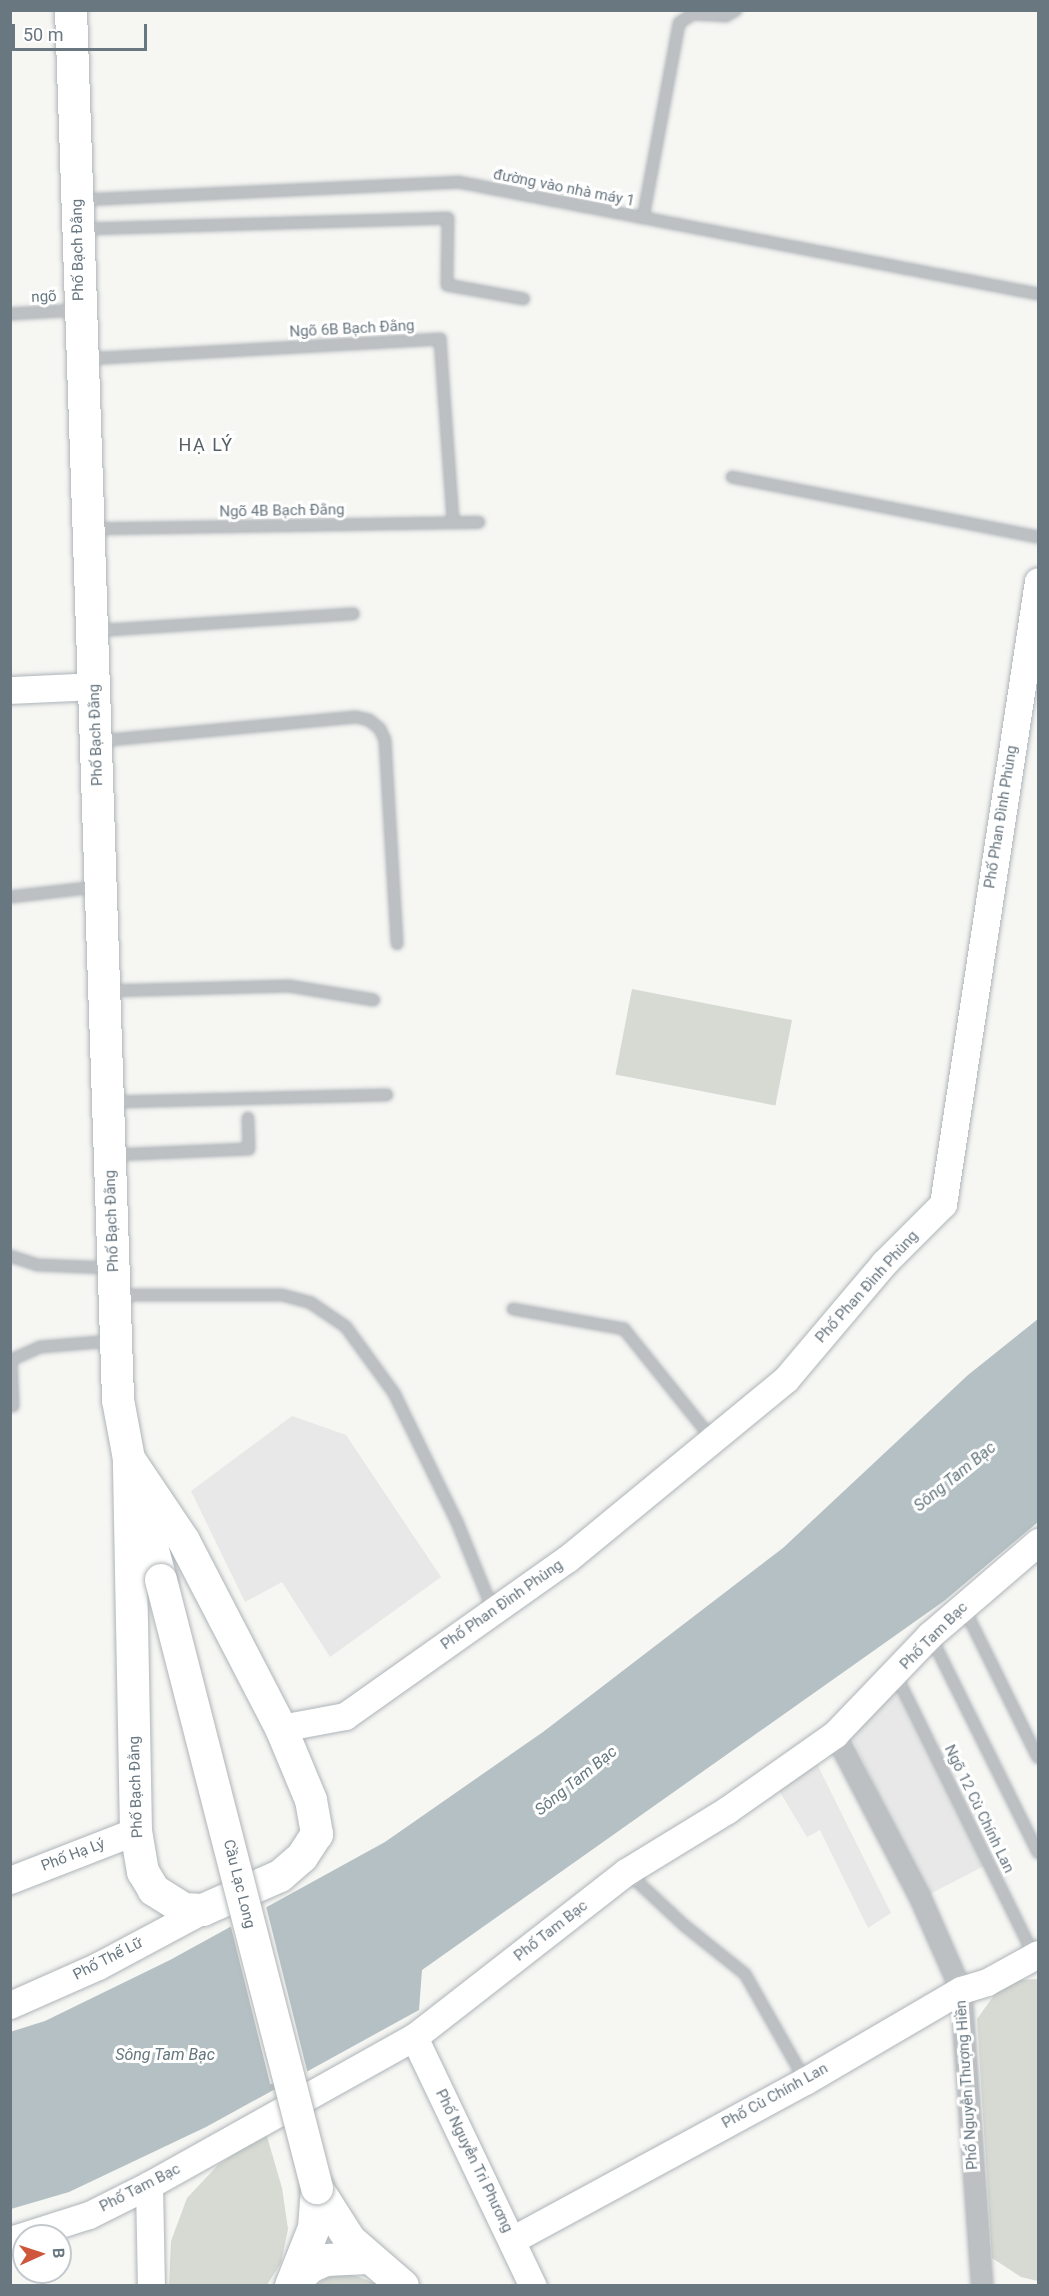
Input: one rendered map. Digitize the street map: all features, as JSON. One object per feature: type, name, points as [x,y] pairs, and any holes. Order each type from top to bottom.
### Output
[{"type":"main road","name":"Phố Bạch Đằng","points":[[71,10],[86,530],[94,686],[118,1400],[129,1459],[161,1580]]},
{"type":"main road","name":"Phố Bạch Đằng","points":[[129,1459],[184,1541],[281,1728],[311,1800],[317,1834],[302,1857],[280,1876],[203,1910],[184,1909],[154,1890],[143,1872],[136,1831],[129,1459]]},
{"type":"main road","name":"Cầu Lạc Long","points":[[161,1580],[317,2188]]},
{"type":"main road","points":[[317,2188],[336,2221],[368,2258],[403,2286]]},
{"type":"main road","points":[[291,2285],[314,2228],[317,2188]]},
{"type":"main road","points":[[291,2285],[310,2267],[326,2260],[368,2258]]},
{"type":"street","name":"Phố Phan Đình Phùng","points":[[281,1728],[345,1716],[567,1559],[786,1379],[884,1263],[943,1204],[1038,581]]},
{"type":"street","points":[[10,690],[94,686]]},
{"type":"street","name":"Phố Tam Bạc","points":[[10,2240],[89,2215],[149,2185],[414,2037],[626,1872],[727,1810],[835,1734],[896,1674],[930,1635],[1038,1544]]},
{"type":"street","name":"Phố Nguyễn Thượng Hiền","points":[[835,1734],[920,1898],[961,1990],[982,2286]]},
{"type":"street","name":"Phố Hạ Lý","points":[[10,1880],[136,1831]]},
{"type":"street","name":"Phố Thế Lữ","points":[[10,2005],[98,1966],[203,1910]]},
{"type":"street","name":"Phố Cù Chính Lan","points":[[512,2240],[805,2080],[961,1990],[987,1982],[1036,1956]]},
{"type":"street","name":"Phố Nguyễn Tri Phương","points":[[414,2037],[533,2286]]},
{"type":"street","points":[[149,2185],[150,2286]]},
{"type":"lane","points":[[643,219],[679,23],[693,14],[726,16],[736,10]]},
{"type":"lane","name":"đường vào nhà máy 1","points":[[77,214],[458,183],[1038,294]]},
{"type":"lane","points":[[77,214],[448,218],[447,285],[524,299]]},
{"type":"lane","name":"ngõ","points":[[10,314],[79,310]]},
{"type":"lane","name":"Ngõ 6B Bạch Đằng","points":[[82,359],[440,339],[453,522]]},
{"type":"lane","points":[[732,477],[1038,537]]},
{"type":"lane","name":"Ngõ 4B Bạch Đằng","points":[[86,530],[479,522]]},
{"type":"lane","points":[[91,631],[353,614]]},
{"type":"lane","points":[[96,742],[356,717],[369,720],[380,729],[385,740],[397,944]]},
{"type":"lane","points":[[10,897],[101,887]]},
{"type":"lane","points":[[104,992],[289,986],[374,1000]]},
{"type":"lane","points":[[108,1102],[387,1095]]},
{"type":"lane","points":[[109,1155],[249,1149],[248,1118]]},
{"type":"lane","points":[[10,1256],[114,1282],[282,1295],[311,1303],[346,1327],[394,1393],[453,1511],[494,1611]]},
{"type":"lane","points":[[513,1309],[624,1329],[712,1439]]},
{"type":"lane","points":[[13,1406],[11,1360],[40,1347],[116,1340]]},
{"type":"lane","points":[[963,1606],[1038,1758]]},
{"type":"lane","points":[[930,1635],[1038,1853]]},
{"type":"lane","name":"Ngõ 12 Cù Chính Lan","points":[[896,1674],[1036,1956]]},
{"type":"lane","points":[[626,1872],[685,1926],[745,1974],[805,2080]]},
{"type":"shaded area","points":[[632,989],[792,1020],[775,1106],[615,1074]]},
{"type":"shaded area","points":[[292,1416],[346,1435],[441,1577],[330,1657],[282,1582],[245,1602],[191,1491]]},
{"type":"shaded area","points":[[899,1684],[988,1864],[926,1896],[851,1735]]},
{"type":"shaded area","points":[[813,1756],[891,1913],[868,1928],[820,1830],[807,1837],[775,1784]]},
{"type":"shaded area","points":[[1038,1979],[1038,2281],[1021,2277],[992,2258],[977,2019],[997,1991],[1019,1980]]},
{"type":"shaded area","points":[[266,2133],[282,2188],[288,2229],[281,2263],[267,2285],[169,2286],[171,2241],[187,2198],[218,2165]]},
{"type":"shaded area","points":[[343,2273],[382,2286],[316,2286],[326,2278]]},
{"type":"water","name":"Sông Tam Bạc","points":[[1038,1319],[1038,1522],[944,1601],[422,1970],[419,2010],[206,2127],[69,2192],[11,2209],[10,2032],[45,2021],[170,1960],[385,1842],[543,1732],[783,1548],[968,1375]]},
{"type":"pier","points":[[265,1902],[308,2075],[270,2084],[227,1911]]},
{"type":"district","name":"HẠ LÝ","points":[[206,445]]}]
